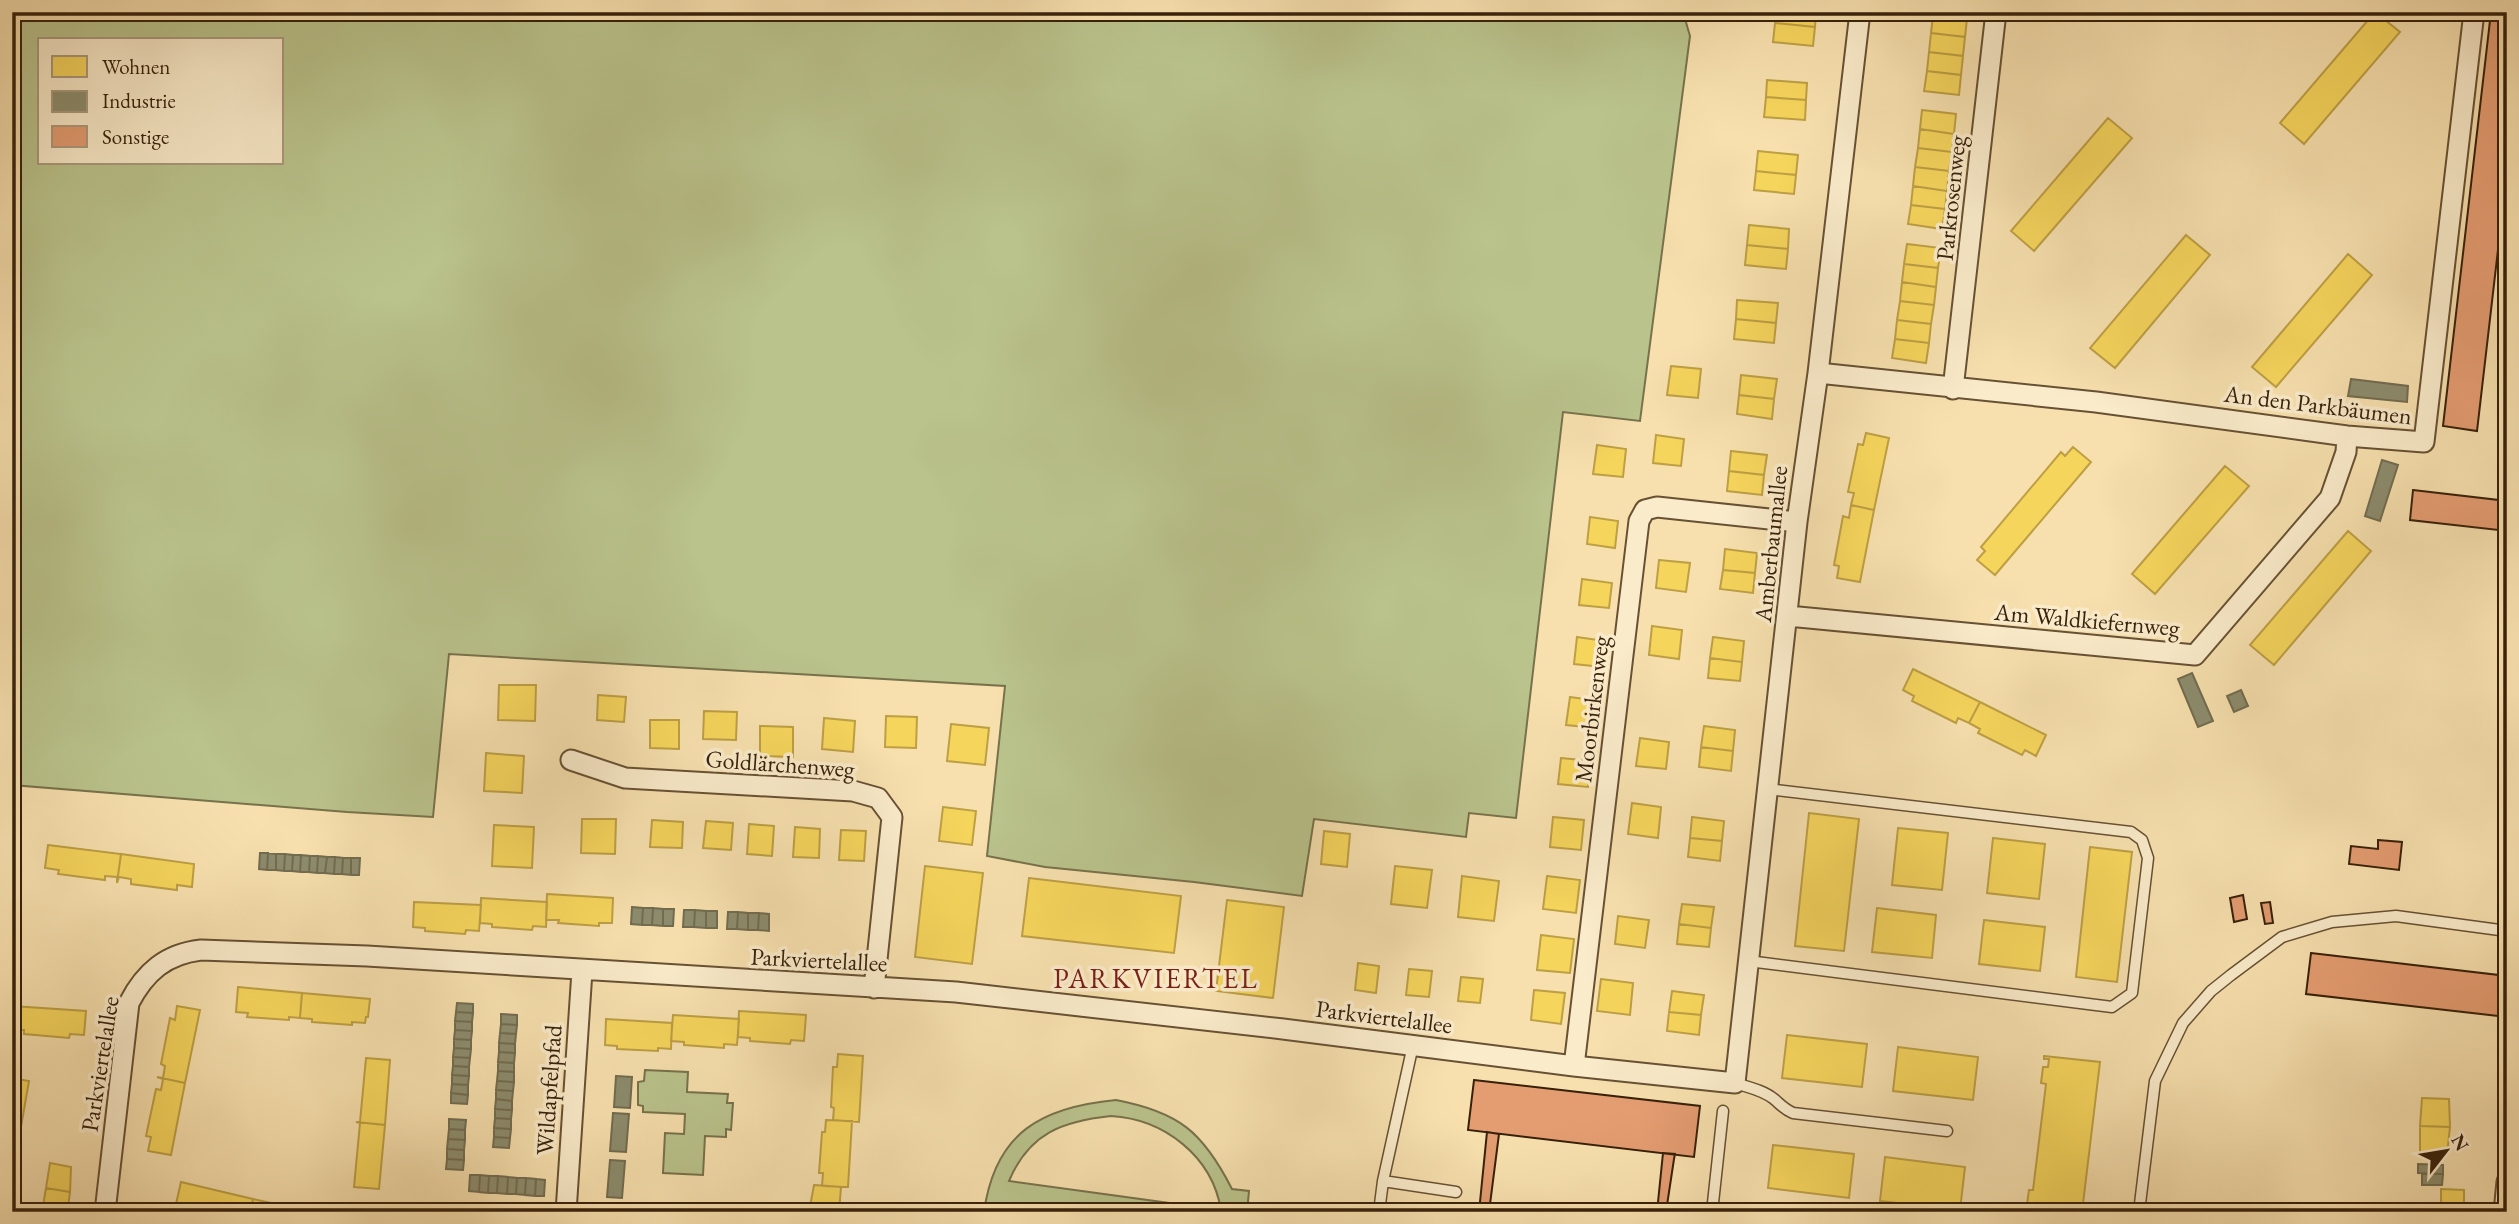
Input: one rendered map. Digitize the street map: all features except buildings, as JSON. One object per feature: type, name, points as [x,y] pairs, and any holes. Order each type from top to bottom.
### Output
[{"type":"street","name":"Amberbaumallee","points":[[1735,1083],[1797,523],[1818,373],[1860,12]]},
{"type":"street","name":"Parkrosenweg","points":[[1953,389],[1996,12]]},
{"type":"street","name":"An den Parkbäumen","points":[[1818,373],[2096,402],[2347,436],[2424,442],[2474,12]]},
{"type":"street","name":"Am Waldkiefernweg","points":[[1788,616],[2195,655],[2330,498],[2346,452],[2347,436]]},
{"type":"street","name":"Moorbirkenweg","points":[[1574,1066],[1639,521],[1645,510],[1657,507],[1797,523]]},
{"type":"street","name":"Goldlärchenweg","points":[[571,760],[625,778],[853,791],[878,798],[892,817],[873,988]]},
{"type":"street","name":"Parkviertelallee","points":[[105,1212],[130,1003],[137,987],[150,971],[167,958],[182,952],[218,949],[956,992],[1735,1083]]},
{"type":"street","name":"Wildapfelpfad","points":[[566,1212],[582,971]]},
{"type":"street","points":[[2504,1212],[2507,1182]]},
{"type":"lane","points":[[1747,961],[2112,1007],[2132,993],[2142,912],[2148,858],[2143,840],[2131,832],[1768,789]]},
{"type":"lane","points":[[2139,1212],[2155,1081],[2183,1023],[2211,991],[2231,975],[2282,937],[2332,922],[2396,916],[2507,931]]},
{"type":"lane","points":[[1379,1212],[1383,1181],[1413,1045]]},
{"type":"lane","points":[[1735,1083],[1759,1090],[1793,1113],[1947,1131]]},
{"type":"lane","points":[[1712,1212],[1723,1111]]},
{"type":"lane","points":[[1383,1181],[1456,1192]]},
{"type":"green space","points":[[12,12],[1683,12],[1690,36],[1640,421],[1563,412],[1516,818],[1469,813],[1466,837],[1314,819],[1302,896],[1045,867],[987,856],[1005,686],[449,654],[433,817],[12,785]]},
{"type":"green space","points":[[645,1070],[688,1072],[687,1092],[728,1094],[727,1103],[733,1103],[731,1130],[726,1129],[726,1137],[705,1136],[703,1175],[663,1173],[665,1133],[684,1134],[685,1114],[643,1112],[643,1106],[638,1105],[638,1082],[644,1081]]},
{"type":"green space","points":[[1116,1100],[1173,1118],[1199,1139],[1232,1189],[1249,1191],[1247,1212],[984,1212],[999,1162],[1011,1143],[1045,1117],[1090,1104]],"holes":[[[1111,1116],[1131,1119],[1167,1133],[1196,1157],[1216,1191],[1221,1210],[1009,1181],[1027,1151],[1050,1132],[1094,1118]]]},
{"type":"district","name":"PARKVIERTEL","points":[[1156,978]]}]
